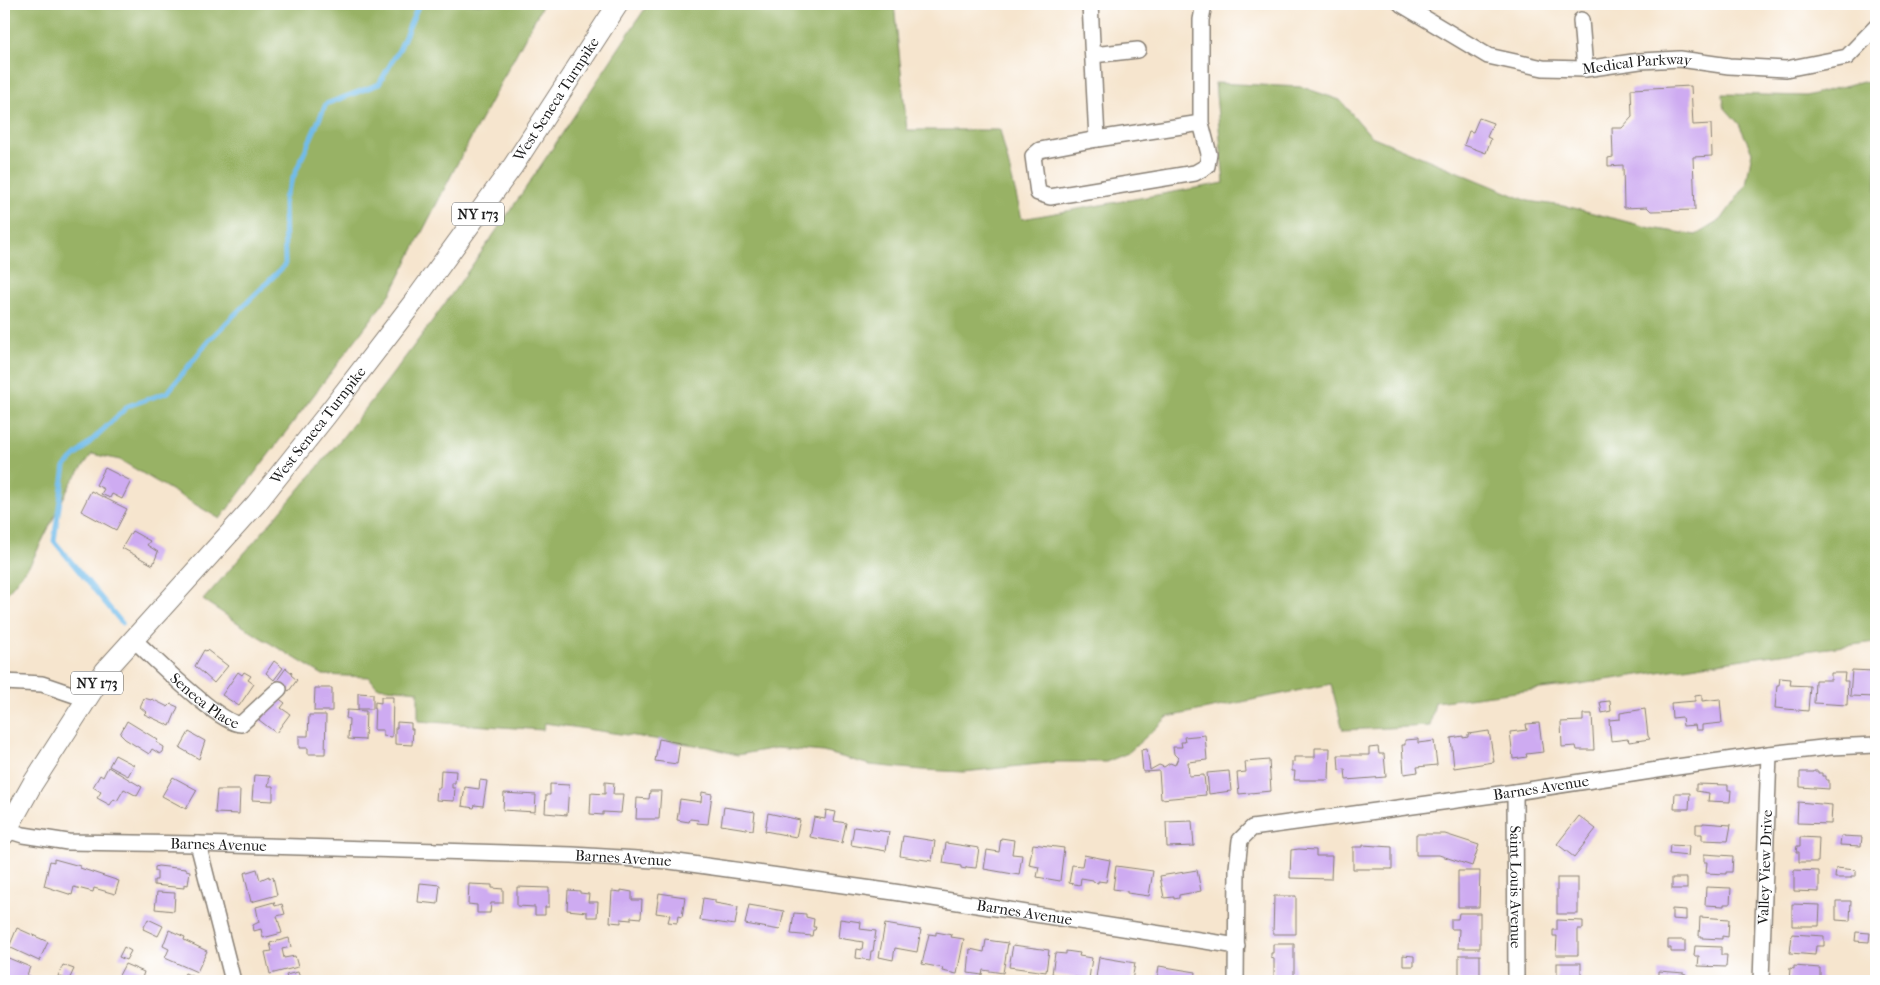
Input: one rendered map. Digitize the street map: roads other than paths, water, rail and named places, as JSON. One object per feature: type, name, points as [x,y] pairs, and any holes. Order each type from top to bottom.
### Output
[{"type":"main road","name":"West Seneca Turnpike","points":[[4,831],[33,782],[105,671],[256,504],[416,300],[513,166],[618,4]]},
{"type":"street","points":[[1090,4],[1097,139]]},
{"type":"street","points":[[1201,123],[1040,150],[1033,156],[1038,193],[1050,197],[1195,174],[1207,166],[1209,154],[1201,123],[1201,20],[1204,4]]},
{"type":"street","name":"Medical Parkway","points":[[1401,4],[1488,56],[1543,68],[1585,69],[1640,61],[1680,58],[1729,66],[1786,69],[1847,56],[1876,27]]},
{"type":"street","points":[[1581,20],[1585,69]]},
{"type":"street","points":[[1092,55],[1138,50]]},
{"type":"street","name":"Seneca Place","points":[[133,639],[206,705],[234,724],[241,724],[279,689]]},
{"type":"street","points":[[4,682],[42,684],[86,700]]},
{"type":"street","name":"Barnes Avenue","points":[[1236,981],[1237,868],[1240,840],[1252,828],[1516,792],[1769,754],[1876,744]]},
{"type":"street","name":"Valley View Drive","points":[[1761,981],[1769,754]]},
{"type":"street","name":"Saint Louis Avenue","points":[[1516,792],[1516,981]]},
{"type":"street","name":"Barnes Avenue","points":[[4,831],[68,842],[572,855],[670,861],[894,892],[1237,946]]},
{"type":"street","points":[[198,844],[233,981]]},
{"type":"waterway","points":[[122,623],[54,541],[65,466],[128,406],[168,392],[210,339],[285,265],[284,198],[326,104],[379,84],[400,48],[419,4]]}]
